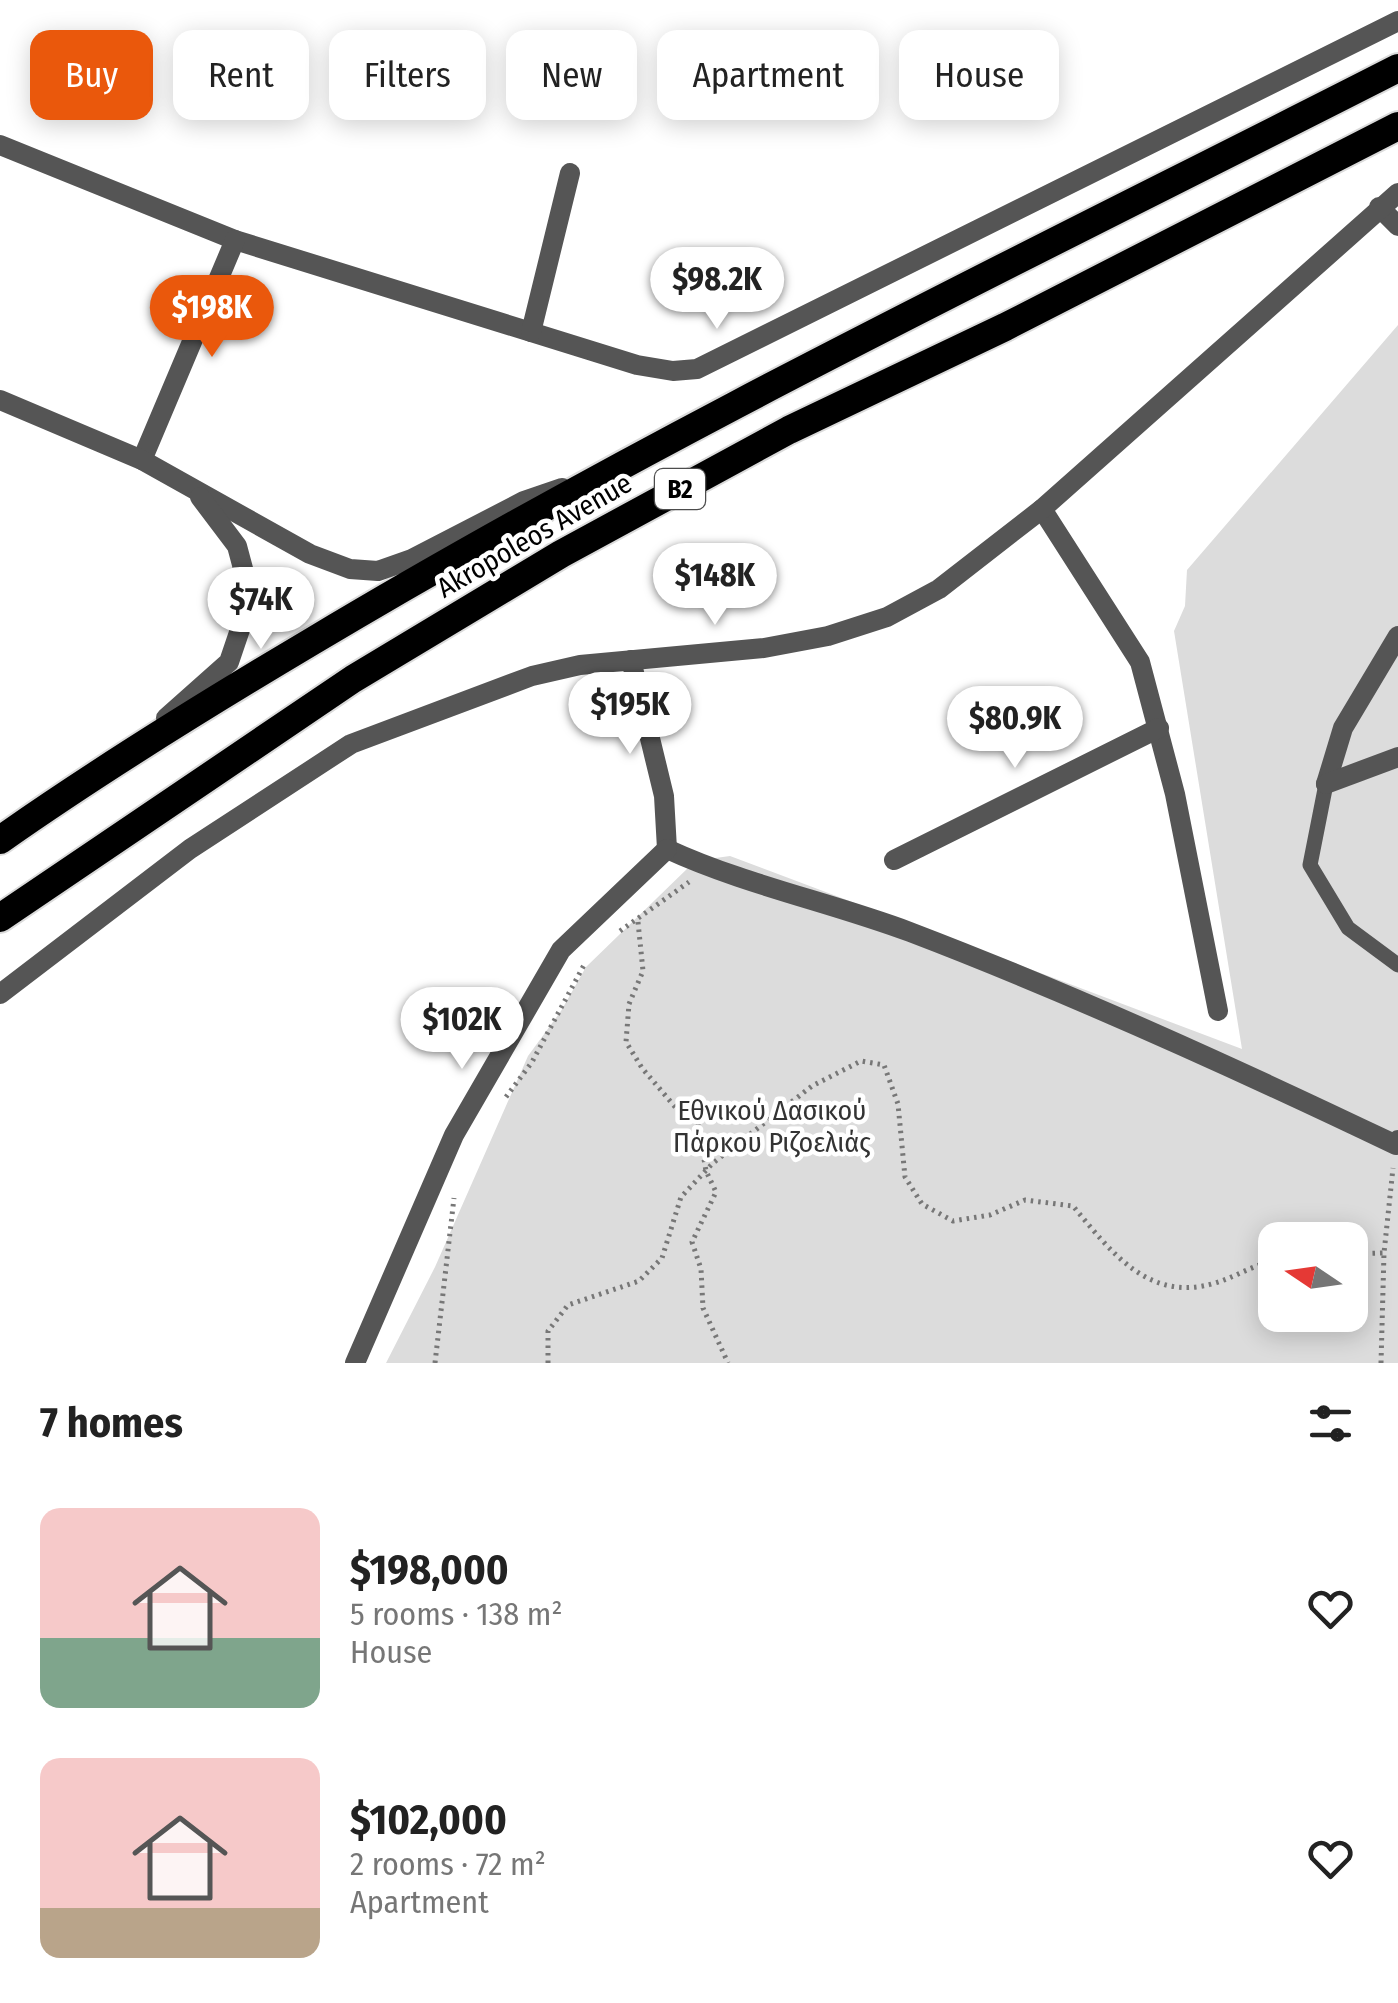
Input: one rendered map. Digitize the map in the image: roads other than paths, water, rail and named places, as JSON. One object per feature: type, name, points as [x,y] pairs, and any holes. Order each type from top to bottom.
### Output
[{"type":"highway","name":"Akropoleos Avenue","points":[[0,840],[110,762],[478,542],[611,470],[1398,68]]},
{"type":"highway","name":"Akropoleos Avenue","points":[[0,918],[353,679],[560,554],[789,430],[1004,327],[1398,126]]},
{"type":"street","points":[[0,145],[235,240],[636,365],[696,370],[1398,21]]},
{"type":"street","points":[[531,332],[570,174]]},
{"type":"street","points":[[0,994],[190,849],[351,744],[532,676],[580,665],[764,648],[828,636],[886,617],[939,589],[1042,509],[1398,193]]},
{"type":"street","points":[[1379,207],[1398,226]]},
{"type":"street","points":[[142,460],[235,240]]},
{"type":"street","points":[[0,400],[142,460],[310,554],[350,569],[378,571],[412,559],[524,501],[611,470]]},
{"type":"street","points":[[110,762],[206,686],[229,662],[240,636],[247,609],[245,576],[237,546],[197,493]]},
{"type":"street","points":[[1042,509],[1140,662],[1159,728],[1218,1011]]},
{"type":"street","points":[[1326,784],[1343,728],[1398,636]]},
{"type":"street","points":[[355,1363],[454,1135],[561,950],[666,849],[664,796],[631,660]]},
{"type":"street","points":[[894,860],[1159,728]]},
{"type":"street","points":[[1326,784],[1398,758]]},
{"type":"street","points":[[666,849],[709,868],[908,932],[1226,1064],[1397,1143]]},
{"type":"lane","points":[[1326,784],[1310,866],[1348,928],[1398,965]]},
{"type":"park label","name":"Εθνικού Δασικού Πάρκου Ριζοελιάς","points":[[772,1126]]}]
